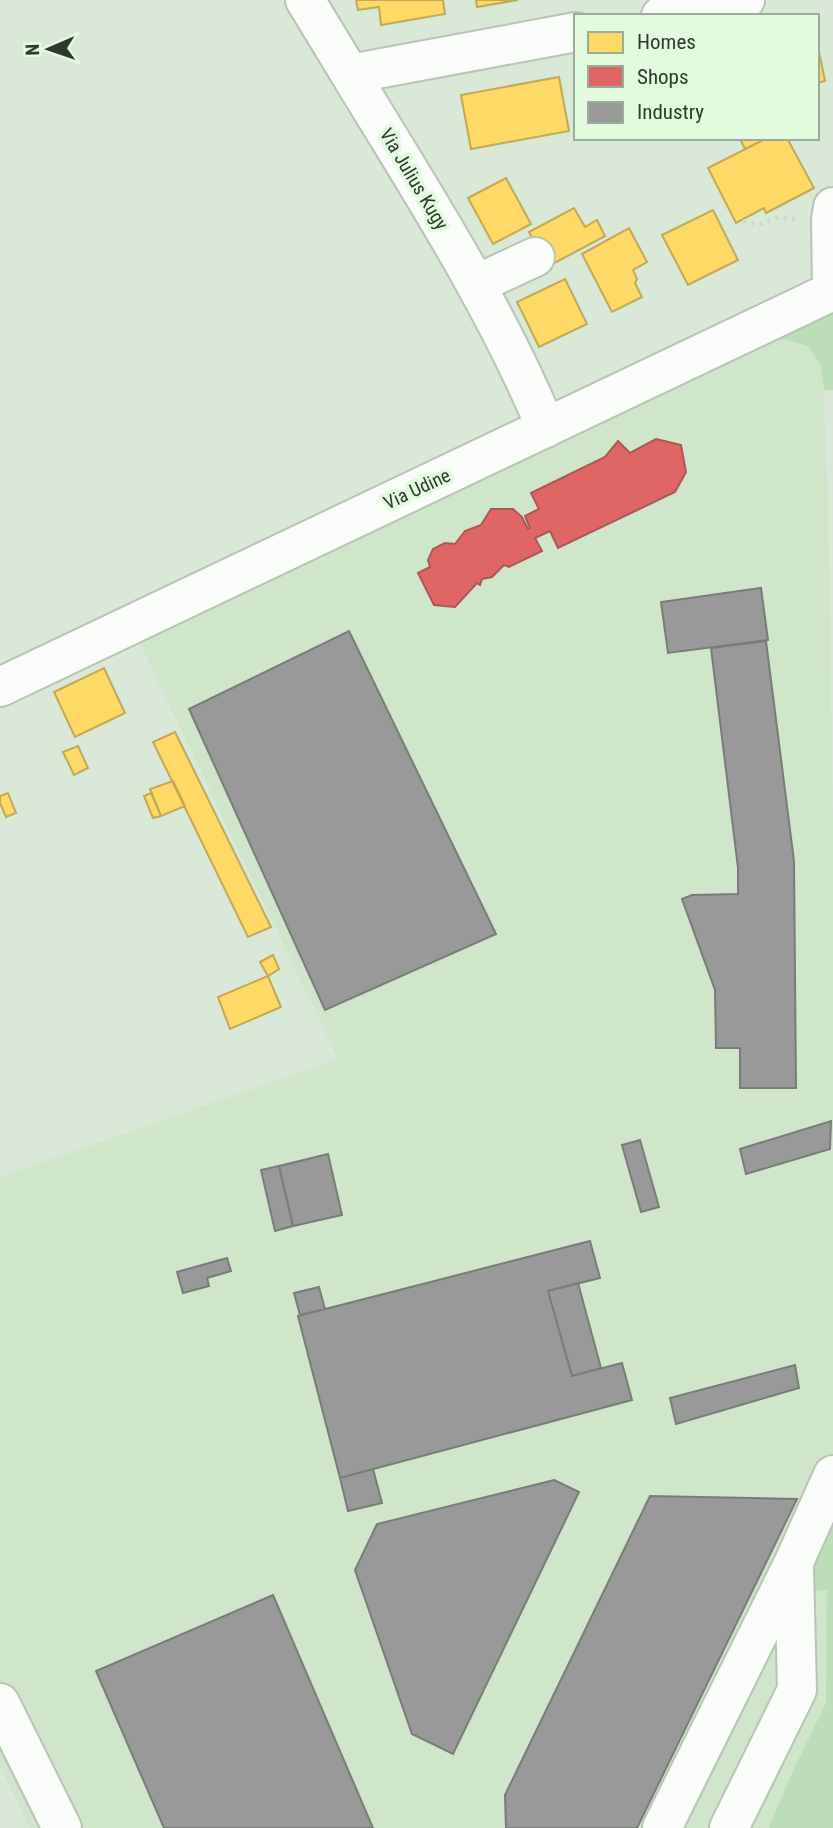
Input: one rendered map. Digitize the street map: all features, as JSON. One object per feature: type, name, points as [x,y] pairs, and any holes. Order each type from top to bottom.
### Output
[{"type":"street","name":"Via Julius Kugy","points":[[305,0],[477,284],[527,381],[546,428]]},
{"type":"street","points":[[672,14],[745,0]]},
{"type":"street","points":[[350,74],[574,32]]},
{"type":"street","points":[[819,214],[831,220],[833,291]]},
{"type":"street","points":[[477,284],[536,257]]},
{"type":"street","name":"Via Udine","points":[[0,687],[833,291]]},
{"type":"street","points":[[662,1828],[833,1475]]},
{"type":"street","points":[[729,1828],[797,1690],[793,1562]]},
{"type":"street","points":[[0,1703],[62,1828]]},
{"type":"path","points":[[743,221],[759,225],[779,217],[819,214]]},
{"type":"shaded area","points":[[833,312],[833,390],[824,390],[821,366],[808,346],[784,339],[769,341]]},
{"type":"shaded area","points":[[784,339],[808,346],[821,366],[823,382],[828,496],[833,830],[833,1753],[801,1828],[30,1828],[0,1766],[0,1177],[338,1059],[137,637],[769,341]]},
{"type":"shaded area","points":[[833,1499],[833,1828],[769,1828],[826,1703],[827,1590],[800,1592]]},
{"type":"building: Homes","points":[[356,0],[443,0],[445,14],[381,25],[379,7],[358,10]]},
{"type":"building: Homes","points":[[476,0],[518,0],[477,7]]},
{"type":"building: Homes","points":[[819,52],[825,81],[819,82]]},
{"type":"building: Homes","points":[[559,77],[569,131],[471,149],[461,95]]},
{"type":"building: Homes","points":[[743,140],[763,140],[745,149],[741,141]]},
{"type":"building: Homes","points":[[763,140],[788,140],[814,188],[766,213],[764,208],[736,223],[708,168]]},
{"type":"building: Homes","points":[[506,178],[531,224],[493,244],[468,198]]},
{"type":"building: Homes","points":[[574,208],[585,227],[597,220],[605,236],[547,267],[529,232]]},
{"type":"building: Homes","points":[[713,210],[738,260],[688,285],[662,235]]},
{"type":"building: Homes","points":[[629,228],[647,262],[633,270],[637,279],[635,283],[642,297],[612,312],[582,254]]},
{"type":"building: Homes","points":[[565,279],[587,324],[539,347],[517,302]]},
{"type":"building: Homes","points":[[104,668],[125,713],[75,737],[54,692]]},
{"type":"building: Homes","points":[[175,732],[271,927],[248,937],[153,742]]},
{"type":"building: Homes","points":[[78,746],[88,768],[74,775],[63,752]]},
{"type":"building: Homes","points":[[173,781],[185,806],[161,816],[150,789]]},
{"type":"building: Homes","points":[[8,793],[16,813],[6,817],[0,796]]},
{"type":"building: Homes","points":[[151,793],[161,816],[153,818],[144,796]]},
{"type":"building: Homes","points":[[273,955],[279,969],[268,976],[260,962]]},
{"type":"building: Homes","points":[[268,976],[281,1007],[230,1029],[218,997]]},
{"type":"building: Shops","points":[[656,439],[681,445],[686,472],[675,492],[558,548],[550,531],[535,538],[542,551],[509,567],[504,565],[492,577],[482,579],[480,585],[477,583],[455,607],[434,605],[418,573],[430,567],[428,560],[433,549],[445,543],[455,544],[465,531],[481,525],[491,509],[513,509],[522,517],[528,529],[530,528],[525,516],[539,509],[531,493],[605,457],[618,441],[630,453]]},
{"type":"building: Industry","points":[[761,588],[768,640],[668,653],[661,602]]},
{"type":"building: Industry","points":[[349,631],[496,934],[325,1010],[189,709]]},
{"type":"building: Industry","points":[[766,641],[794,861],[796,1088],[740,1088],[740,1048],[716,1048],[715,990],[682,899],[692,895],[738,894],[738,868],[711,648]]},
{"type":"building: Industry","points":[[831,1121],[830,1149],[746,1174],[740,1149]]},
{"type":"building: Industry","points":[[640,1140],[659,1207],[641,1212],[622,1145]]},
{"type":"building: Industry","points":[[328,1154],[342,1215],[293,1226],[279,1166]]},
{"type":"building: Industry","points":[[279,1166],[293,1226],[275,1231],[261,1170]]},
{"type":"building: Industry","points":[[590,1241],[600,1278],[548,1291],[572,1376],[622,1363],[632,1400],[340,1478],[298,1316]]},
{"type":"building: Industry","points":[[227,1258],[231,1271],[207,1278],[209,1286],[183,1293],[177,1272]]},
{"type":"building: Industry","points":[[578,1283],[601,1368],[572,1376],[548,1291]]},
{"type":"building: Industry","points":[[319,1287],[325,1309],[300,1315],[294,1293]]},
{"type":"building: Industry","points":[[795,1365],[799,1388],[676,1424],[670,1398]]},
{"type":"building: Industry","points":[[373,1469],[382,1503],[348,1511],[340,1478]]},
{"type":"building: Industry","points":[[554,1480],[579,1492],[453,1754],[412,1734],[355,1570],[377,1524]]},
{"type":"building: Industry","points":[[650,1496],[797,1499],[637,1828],[506,1828],[505,1795]]},
{"type":"building: Industry","points":[[273,1595],[373,1828],[164,1828],[96,1671]]}]
